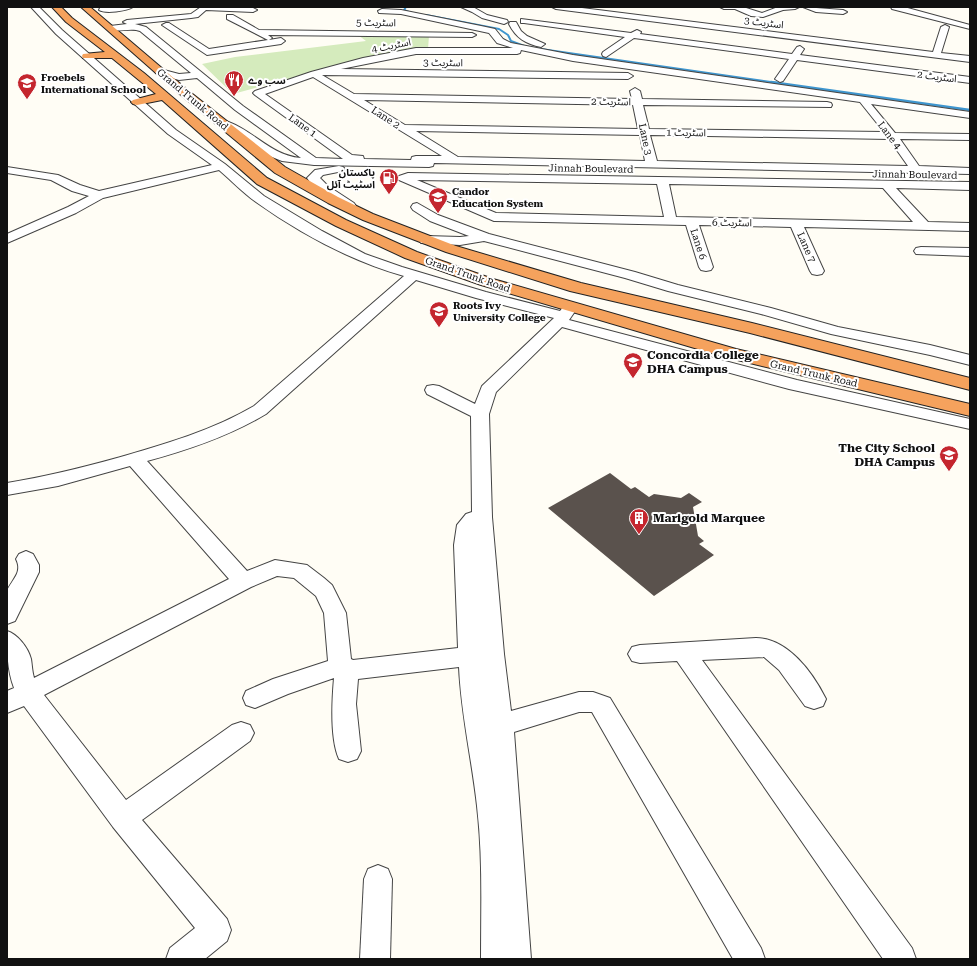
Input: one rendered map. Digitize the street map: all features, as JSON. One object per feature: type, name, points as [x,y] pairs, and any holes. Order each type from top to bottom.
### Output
[{"type":"highway","name":"Grand Trunk Road","points":[[56,7],[69,20],[106,48],[164,96],[262,181],[309,207],[411,255],[567,313],[731,354],[970,410]]},
{"type":"highway","name":"Grand Trunk Road","points":[[62,7],[70,12],[91,14],[124,40],[186,94],[280,170],[333,200],[368,217],[426,240],[494,263],[552,280],[752,328],[970,384]]},
{"type":"highway","points":[[86,55],[106,48],[99,38],[80,20],[91,19],[114,38],[124,40]]},
{"type":"highway","points":[[137,102],[164,96]]},
{"type":"highway","points":[[552,280],[598,300],[745,340],[750,344],[743,348],[731,346],[635,321],[567,313]]},
{"type":"highway","points":[[970,389],[811,354],[804,357],[804,360],[818,366],[887,384],[970,410]]},
{"type":"street","points":[[34,7],[43,17],[172,132],[221,166],[260,199],[317,234],[360,257],[481,295],[567,313],[795,385],[970,424]]},
{"type":"street","points":[[91,14],[129,7]]},
{"type":"street","points":[[91,14],[191,16],[205,7],[252,10]]},
{"type":"street","points":[[465,7],[475,10],[477,13],[486,17],[513,24],[524,21],[536,14]]},
{"type":"street","name":"اسٹریٹ 3","points":[[556,7],[970,59]]},
{"type":"street","points":[[606,13],[616,7]]},
{"type":"street","points":[[724,7],[736,8],[754,14],[763,15],[782,8],[795,7]]},
{"type":"street","points":[[807,7],[843,12]]},
{"type":"street","points":[[895,7],[970,27]]},
{"type":"street","points":[[382,11],[401,12],[481,28],[492,31],[504,44],[631,71],[705,78],[865,103],[970,115]]},
{"type":"street","points":[[91,14],[140,27],[238,108],[314,162]]},
{"type":"street","points":[[230,17],[274,42]]},
{"type":"street","points":[[606,54],[654,19]]},
{"type":"street","name":"اسٹریٹ 2","points":[[524,21],[794,58],[970,80]]},
{"type":"street","points":[[513,24],[516,34],[537,43],[957,104]]},
{"type":"street","points":[[166,25],[207,52],[338,33]]},
{"type":"street","points":[[936,55],[945,27]]},
{"type":"street","name":"اسٹریٹ 5","points":[[257,32],[516,34]]},
{"type":"street","points":[[864,46],[870,37]]},
{"type":"street","points":[[780,79],[808,39]]},
{"type":"street","name":"اسٹریٹ 4","points":[[258,93],[319,73],[363,61],[416,51],[533,51]]},
{"type":"street","name":"اسٹریٹ 3","points":[[319,73],[631,71]]},
{"type":"street","name":"Lane 3","points":[[631,71],[652,165]]},
{"type":"street","points":[[160,72],[179,77],[201,77]]},
{"type":"street","name":"Lane 2","points":[[319,73],[403,128],[457,160]]},
{"type":"street","points":[[438,98],[449,73]]},
{"type":"street","points":[[186,94],[189,84],[201,77]]},
{"type":"street","name":"Lane 1","points":[[258,93],[349,158],[457,160]]},
{"type":"street","name":"اسٹریٹ 2","points":[[354,97],[638,102],[865,103]]},
{"type":"street","name":"Lane 4","points":[[865,103],[892,136],[916,170]]},
{"type":"street","name":"Jinnah Boulevard","points":[[222,123],[242,133],[271,153],[282,158],[298,161],[401,166],[970,181]]},
{"type":"street","name":"اسٹریٹ 1","points":[[403,128],[970,136]]},
{"type":"street","points":[[457,160],[591,171],[662,181],[970,186]]},
{"type":"street","points":[[591,171],[652,165],[970,171]]},
{"type":"street","points":[[7,239],[72,210],[99,196],[221,166]]},
{"type":"street","name":"Jinnah Boulevard","points":[[368,217],[324,188],[313,178],[315,174],[334,169],[401,166]]},
{"type":"street","points":[[7,170],[43,174],[99,196]]},
{"type":"street","name":"اسٹریٹ 6","points":[[591,171],[408,176],[403,178],[494,217],[970,227]]},
{"type":"street","name":"Jinnah Boulevard","points":[[731,174],[970,175]]},
{"type":"street","points":[[662,181],[671,221]]},
{"type":"street","points":[[887,184],[924,226]]},
{"type":"street","points":[[417,207],[434,218],[484,237],[630,275],[673,288],[766,311],[854,336],[930,350],[970,360]]},
{"type":"street","name":"Lane 6","points":[[691,221],[706,267]]},
{"type":"street","name":"Lane 7","points":[[796,224],[817,271]]},
{"type":"street","points":[[426,240],[460,241],[484,237]]},
{"type":"street","points":[[921,251],[970,252]]},
{"type":"street","points":[[7,489],[70,476],[182,445],[249,418],[414,275]]},
{"type":"street","points":[[516,959],[500,725],[481,655],[464,545],[468,525],[473,519],[482,517],[480,414],[488,390],[567,313]]},
{"type":"street","points":[[838,351],[854,336]]},
{"type":"street","points":[[433,390],[480,414]]},
{"type":"street","points":[[134,459],[243,581]]},
{"type":"street","points":[[7,615],[9,607],[28,574],[30,566],[26,559]]},
{"type":"street","points":[[18,698],[243,581],[274,568],[285,568],[300,571],[324,591],[335,613],[340,664],[345,668],[353,670],[481,655]]},
{"type":"street","points":[[7,640],[19,657],[21,674],[18,698],[123,818],[216,930],[181,959]]},
{"type":"street","points":[[640,654],[767,647],[785,660],[814,699]]},
{"type":"street","points":[[683,651],[901,959]]},
{"type":"street","points":[[481,655],[473,700],[477,734],[488,787],[496,893],[496,959]]},
{"type":"street","points":[[255,698],[281,686],[345,668]]},
{"type":"street","points":[[345,668],[344,704],[348,751]]},
{"type":"street","points":[[500,725],[579,702],[593,702],[601,705],[750,959]]},
{"type":"street","points":[[123,818],[241,733]]},
{"type":"street","points":[[375,959],[378,880]]},
{"type":"green space","points":[[358,35],[429,36],[428,49],[363,58],[233,94],[202,64],[235,57],[366,41]]},
{"type":"building","name":"Marigold Marquee","points":[[610,473],[631,489],[635,487],[649,497],[654,494],[681,498],[689,493],[702,502],[693,507],[698,536],[704,541],[699,544],[714,555],[654,596],[548,508]]},
{"type":"waterway","points":[[406,7],[404,10],[411,13]]},
{"type":"waterway","points":[[426,15],[499,29],[508,35],[511,41],[527,47],[772,82]]},
{"type":"waterway","points":[[772,82],[970,110]]},
{"type":"waterway","points":[[772,82],[778,83]]},
{"type":"place","name":"سب وے","points":[[234,97]]},
{"type":"place","name":"Froebels International School","points":[[27,100]]},
{"type":"place","name":"پاکستان اسٹیٹ آئل","points":[[389,195]]},
{"type":"place","name":"Candor Education System","points":[[438,214]]},
{"type":"place","name":"Roots Ivy University College","points":[[439,328]]},
{"type":"place","name":"Concordia College DHA Campus","points":[[633,379]]},
{"type":"place","name":"The City School DHA Campus","points":[[949,472]]},
{"type":"place","name":"Marigold Marquee","points":[[639,535]]}]
